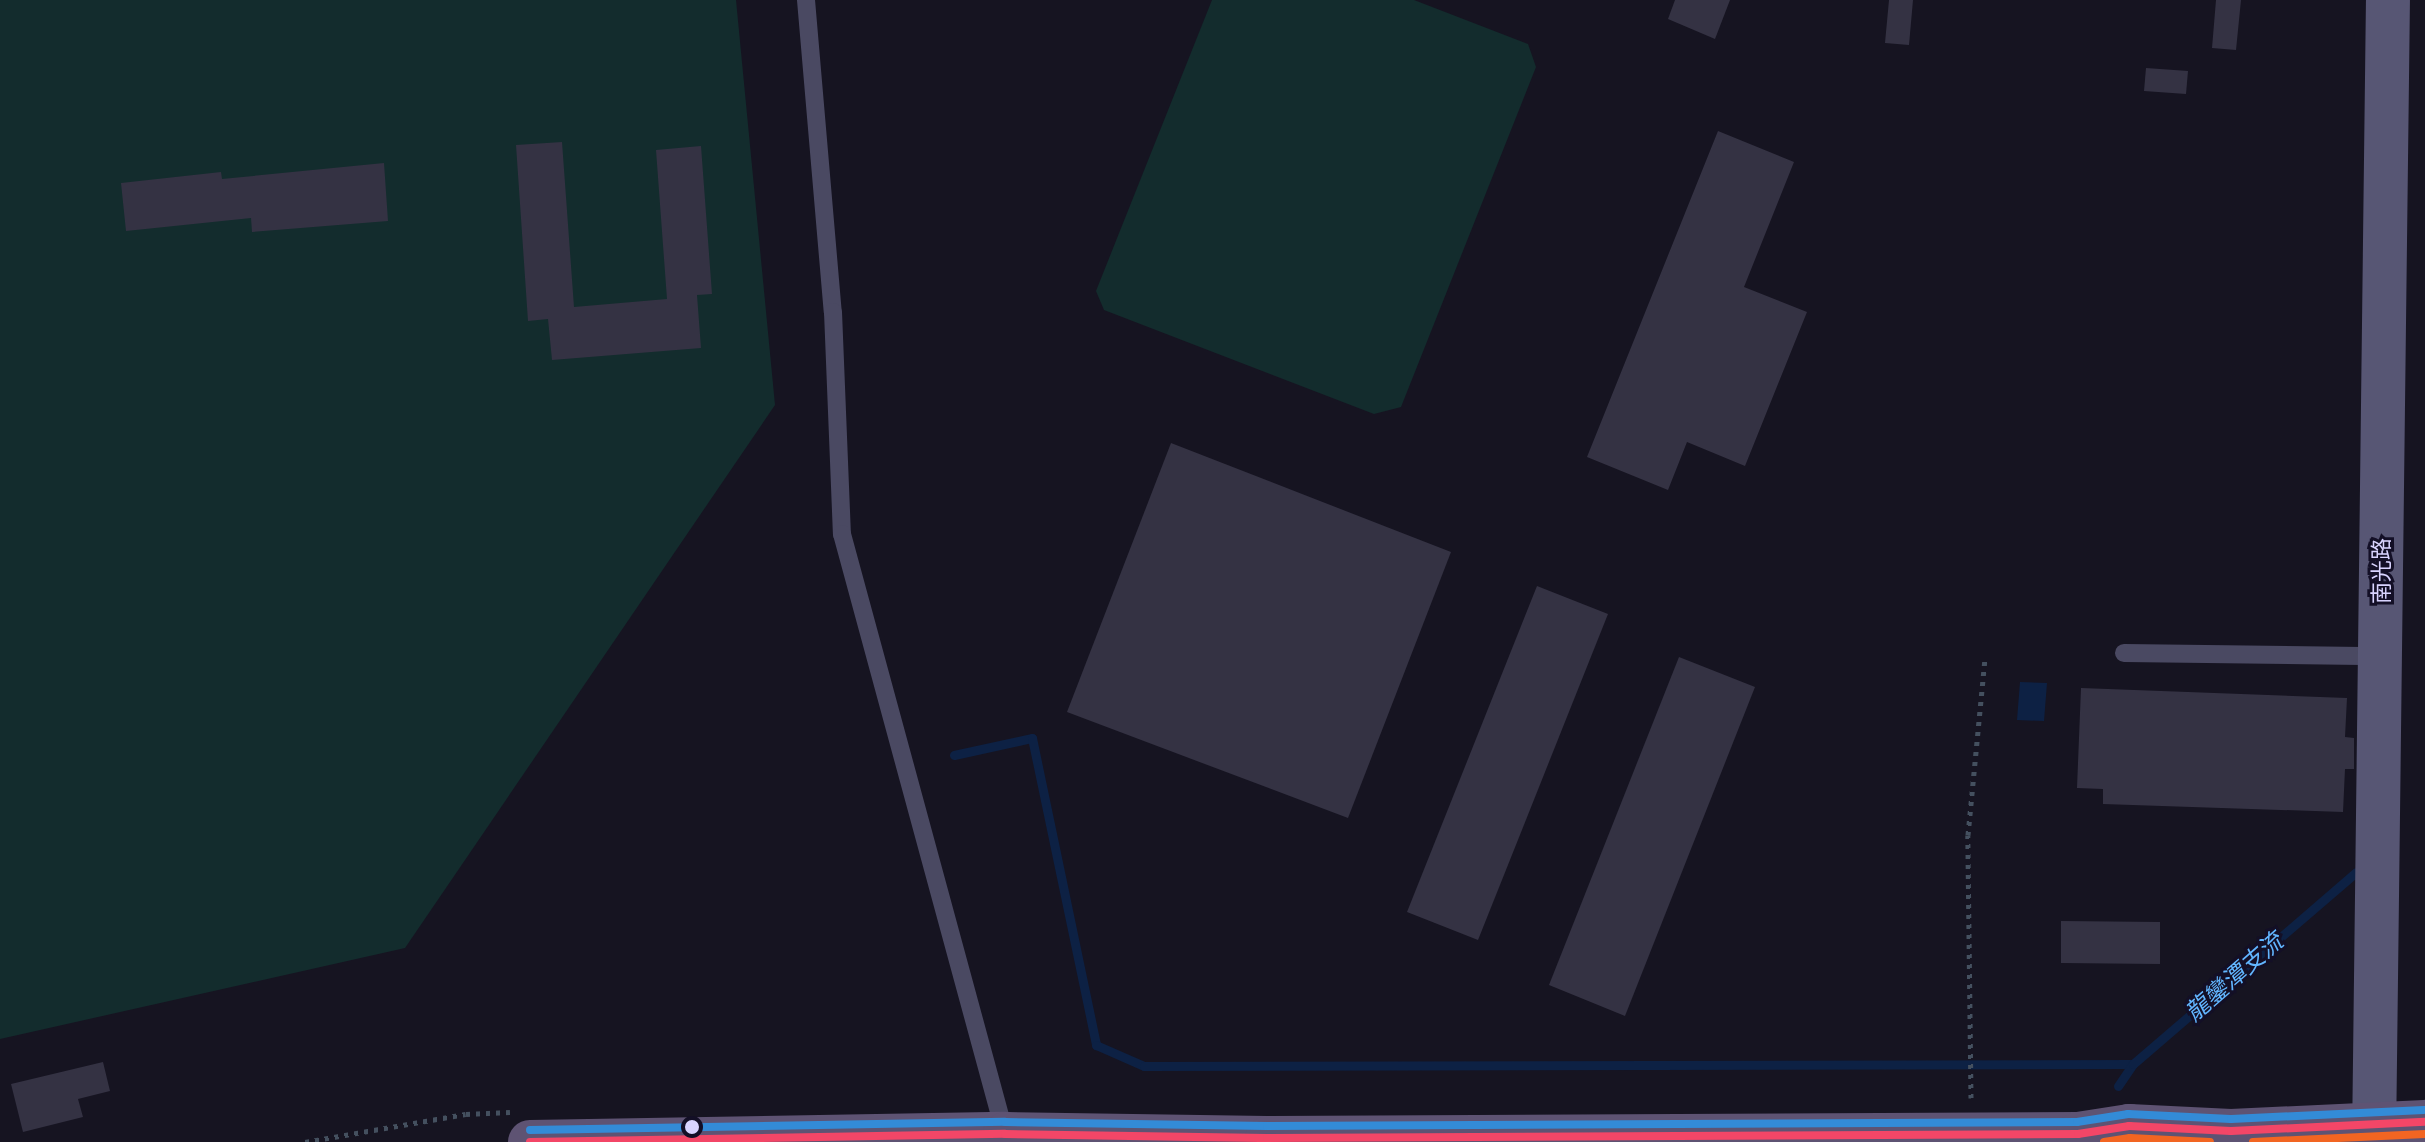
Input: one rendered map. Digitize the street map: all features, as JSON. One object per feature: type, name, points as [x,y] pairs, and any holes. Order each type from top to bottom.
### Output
[{"type":"main road","points":[[530,1142],[2078,1134],[2129,1126],[2374,1133],[2425,1122]]},
{"type":"street","name":"南光路","points":[[2374,1133],[2388,0]]},
{"type":"lane","points":[[806,0],[833,312],[842,534],[913,785],[1006,1138]]},
{"type":"lane","points":[[2124,653],[2382,656]]},
{"type":"path","points":[[1971,1135],[1968,835],[1985,659]]},
{"type":"green space","points":[[0,0],[736,0],[775,405],[405,948],[0,1039]]},
{"type":"green space","points":[[1212,0],[1414,0],[1528,44],[1536,67],[1401,407],[1374,414],[1104,310],[1096,291]]},
{"type":"water","points":[[2020,682],[2047,683],[2044,721],[2017,720]]},
{"type":"building","points":[[1675,0],[1730,0],[1715,39],[1668,19]]},
{"type":"building","points":[[1889,0],[1913,0],[1909,45],[1885,43]]},
{"type":"building","points":[[2216,0],[2241,0],[2236,50],[2212,48]]},
{"type":"building","points":[[2146,68],[2188,71],[2186,94],[2144,91]]},
{"type":"building","points":[[1718,131],[1794,162],[1744,287],[1807,312],[1745,466],[1687,442],[1668,490],[1587,457]]},
{"type":"building","points":[[562,142],[574,307],[667,299],[656,150],[701,146],[712,294],[697,295],[701,348],[552,360],[548,319],[528,321],[516,145]]},
{"type":"building","points":[[384,163],[388,221],[252,232],[251,218],[126,231],[121,183],[221,172],[222,179]]},
{"type":"building","points":[[1171,443],[1451,552],[1348,818],[1067,712]]},
{"type":"building","points":[[1537,586],[1608,614],[1478,940],[1407,912]]},
{"type":"building","points":[[1679,657],[1755,687],[1625,1016],[1549,985]]},
{"type":"building","points":[[2081,688],[2347,698],[2345,737],[2354,738],[2354,769],[2345,769],[2343,812],[2103,804],[2103,789],[2077,788]]},
{"type":"building","points":[[2061,921],[2160,922],[2160,964],[2061,963]]},
{"type":"building","points":[[103,1062],[110,1091],[78,1099],[83,1117],[23,1132],[11,1084]]},
{"type":"waterway","points":[[954,755],[1032,738],[1096,1045],[1144,1066],[2133,1064]]},
{"type":"waterway","name":"龍鑾潭支流","points":[[2118,1086],[2133,1064],[2356,872]]},
{"type":"transit line","points":[[530,1130],[1005,1122],[1267,1126],[2077,1122],[2128,1114],[2231,1119],[2424,1110]]},
{"type":"transit line","points":[[530,1142],[1005,1134],[1267,1138],[2078,1134],[2129,1126],[2231,1131],[2425,1122]]},
{"type":"transit line","points":[[2253,1142],[2425,1134]]},
{"type":"transit line","points":[[2104,1142],[2130,1138],[2210,1142]]}]
